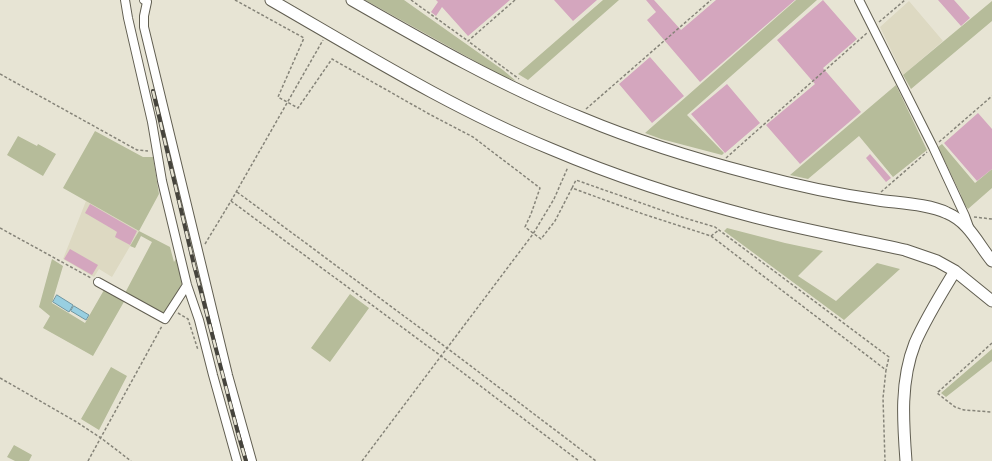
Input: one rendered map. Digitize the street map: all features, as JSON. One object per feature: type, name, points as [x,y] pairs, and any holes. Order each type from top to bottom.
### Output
[{"type":"street","points":[[125,0],[152,122],[162,181],[187,285],[200,320],[215,382],[237,461]]},
{"type":"street","points":[[271,0],[444,99],[496,125],[572,158],[650,186],[719,207],[790,225],[906,250],[937,261],[955,271],[992,301]]},
{"type":"street","points":[[352,0],[432,46],[525,93],[582,118],[669,149],[754,174],[835,193],[930,208],[963,221]]},
{"type":"street","points":[[859,0],[933,147],[956,199],[963,221],[992,261]]},
{"type":"street","points":[[148,2],[144,16],[144,27],[236,403],[252,461]]},
{"type":"street","points":[[956,199],[963,221]]},
{"type":"street","points":[[906,461],[903,421],[904,396],[910,358],[921,329],[955,271]]},
{"type":"street","points":[[98,282],[165,319],[187,285]]},
{"type":"path","points":[[234,0],[304,38],[278,98],[298,108],[332,59],[473,137],[540,188],[525,227],[541,239],[555,220],[576,180],[678,216],[715,227],[889,357],[883,398],[885,461]]},
{"type":"path","points":[[411,0],[518,79]]},
{"type":"path","points":[[468,41],[515,0]]},
{"type":"path","points":[[582,118],[586,109],[711,0]]},
{"type":"path","points":[[719,164],[905,0]]},
{"type":"path","points":[[199,254],[237,192],[327,32]]},
{"type":"path","points":[[0,74],[137,150],[156,152]]},
{"type":"path","points":[[362,461],[533,234],[554,199],[572,158]]},
{"type":"path","points":[[572,188],[643,214],[711,236],[886,370]]},
{"type":"path","points":[[237,192],[596,461]]},
{"type":"path","points":[[231,201],[441,356],[579,461]]},
{"type":"path","points":[[963,221],[992,219]]},
{"type":"path","points":[[0,228],[98,282]]},
{"type":"path","points":[[711,236],[719,230]]},
{"type":"path","points":[[88,461],[161,329],[165,319]]},
{"type":"path","points":[[992,343],[937,393],[955,407],[964,410],[992,412]]},
{"type":"path","points":[[0,378],[75,421],[132,461]]},
{"type":"shaded area","points":[[909,1],[943,41],[903,75],[880,27]]},
{"type":"shaded area","points":[[86,201],[139,231],[112,277],[99,269],[94,277],[63,259]]},
{"type":"green space","points":[[365,0],[404,0],[503,70],[516,81],[500,75]]},
{"type":"green space","points":[[603,0],[619,0],[528,80],[518,74]]},
{"type":"green space","points":[[796,0],[817,0],[687,115],[724,153],[722,155],[661,139],[645,133]]},
{"type":"green space","points":[[992,1],[992,21],[911,89],[903,75]]},
{"type":"green space","points":[[896,85],[927,150],[893,177],[859,136],[808,179],[790,175]]},
{"type":"green space","points":[[95,131],[143,157],[153,157],[159,194],[139,231],[63,188]]},
{"type":"green space","points":[[18,136],[37,146],[38,144],[56,154],[43,176],[7,155]]},
{"type":"green space","points":[[942,144],[975,183],[992,169],[992,188],[968,209],[962,201],[961,195],[938,147]]},
{"type":"green space","points":[[727,228],[823,251],[798,276],[836,301],[877,263],[900,269],[844,320],[724,231]]},
{"type":"green space","points":[[139,231],[170,247],[174,262],[177,257],[183,282],[168,309],[164,312],[160,312],[125,293],[152,242],[141,236],[135,248],[130,246]]},
{"type":"green space","points":[[52,259],[63,266],[52,303],[85,323],[104,290],[125,300],[93,356],[43,328],[50,316],[39,307]]},
{"type":"green space","points":[[350,294],[369,308],[330,362],[311,348]]},
{"type":"green space","points":[[992,349],[992,361],[946,397],[941,393]]},
{"type":"green space","points":[[111,367],[127,376],[99,430],[81,419]]},
{"type":"green space","points":[[14,445],[32,455],[29,461],[15,461],[7,457]]},
{"type":"water","points":[[57,295],[73,305],[69,312],[53,302]]},
{"type":"water","points":[[74,306],[89,315],[86,320],[71,311]]},
{"type":"building","points":[[436,0],[510,0],[468,36],[442,7],[436,16],[431,12],[438,2]]},
{"type":"building","points":[[554,0],[597,0],[573,21]]},
{"type":"building","points":[[646,0],[654,0],[681,30],[716,0],[795,0],[700,82],[647,20],[656,12]]},
{"type":"building","points":[[823,0],[857,39],[823,68],[861,112],[800,164],[766,125],[815,84],[777,40]]},
{"type":"building","points":[[938,0],[954,0],[970,18],[961,26]]},
{"type":"building","points":[[650,57],[684,96],[652,123],[619,84]]},
{"type":"building","points":[[727,84],[760,123],[725,153],[691,114]]},
{"type":"building","points":[[978,113],[992,129],[992,169],[977,181],[944,143]]},
{"type":"building","points":[[870,154],[891,178],[886,182],[866,158]]},
{"type":"building","points":[[90,204],[137,231],[130,245],[115,237],[117,232],[85,213]]},
{"type":"building","points":[[70,249],[98,265],[92,275],[64,259]]},
{"type":"railway","points":[[153,91],[194,265],[246,461]]}]
